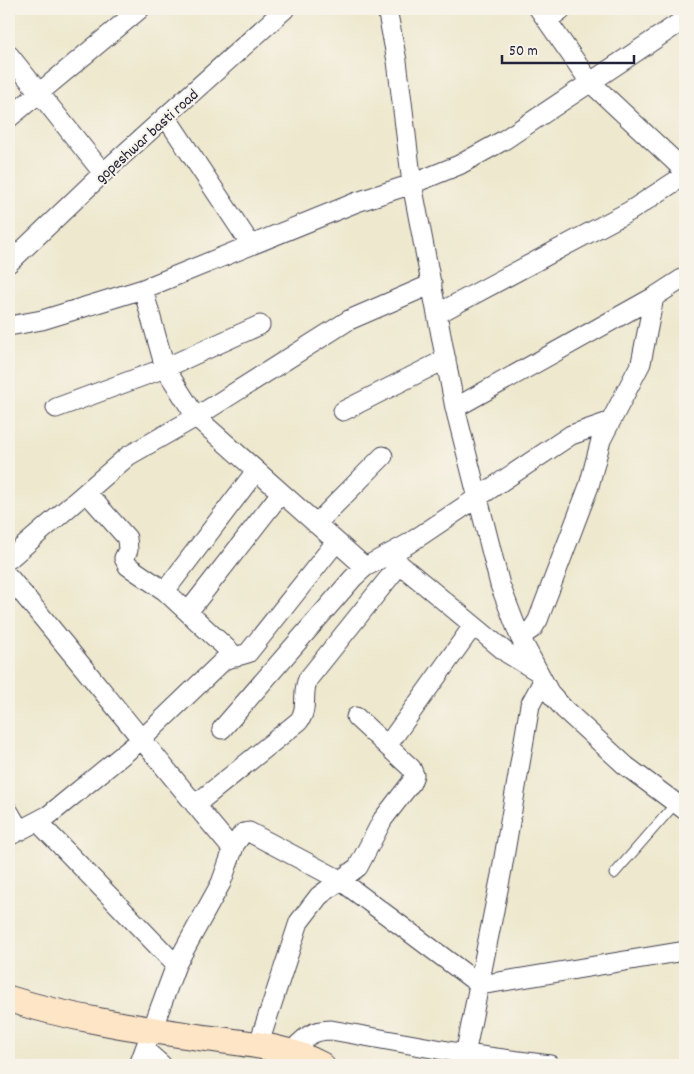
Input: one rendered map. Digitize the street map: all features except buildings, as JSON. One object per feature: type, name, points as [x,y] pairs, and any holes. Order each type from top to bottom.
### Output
[{"type":"street","points":[[9,118],[140,9]]},
{"type":"street","name":"gopeshwar basti road","points":[[9,263],[103,173],[285,9]]},
{"type":"street","points":[[387,9],[397,61],[412,184],[455,408],[500,585],[520,637],[540,676],[564,709],[612,753],[680,807]]},
{"type":"street","points":[[562,9],[543,14],[590,82],[685,171]]},
{"type":"street","points":[[9,326],[42,320],[143,289],[357,202],[412,184],[459,165],[504,140],[685,19]]},
{"type":"street","points":[[9,55],[103,173]]},
{"type":"street","points":[[166,117],[251,245]]},
{"type":"street","points":[[437,314],[630,211],[685,175]]},
{"type":"street","points":[[455,408],[654,297],[685,277]]},
{"type":"street","points":[[9,559],[128,456],[196,417],[349,320],[432,284]]},
{"type":"street","points":[[143,289],[165,368],[196,417],[365,566]]},
{"type":"street","points":[[520,637],[533,628],[538,620],[589,486],[601,440],[641,363],[654,297]]},
{"type":"street","points":[[56,408],[165,368],[260,325]]},
{"type":"street","points":[[343,411],[446,359]]},
{"type":"street","points":[[195,805],[299,721],[305,712],[305,686],[308,680],[394,560],[477,497],[571,435],[609,422]]},
{"type":"street","points":[[316,524],[383,456]]},
{"type":"street","points":[[165,591],[256,471]]},
{"type":"street","points":[[86,492],[127,538],[128,550],[124,558],[128,566],[165,591],[236,656]]},
{"type":"street","points":[[188,612],[281,493]]},
{"type":"street","points":[[9,812],[14,833],[38,822],[141,740],[224,660],[248,653],[254,648],[336,542]]},
{"type":"street","points":[[222,729],[365,566],[394,560]]},
{"type":"street","points":[[394,560],[473,626],[540,676]]},
{"type":"street","points":[[9,577],[74,653],[141,740],[233,850]]},
{"type":"street","points":[[387,746],[473,626]]},
{"type":"street","points":[[464,1060],[480,985],[530,705],[540,676]]},
{"type":"street","points":[[258,1046],[300,922],[318,896],[358,867],[383,819],[411,783],[414,775],[411,768],[356,717]]},
{"type":"street","points":[[38,822],[176,965]]},
{"type":"street","points":[[146,1048],[176,965],[221,883],[233,850],[243,833],[249,832],[340,880],[411,936],[480,985],[685,951]]},
{"type":"street","points":[[9,999],[146,1048],[258,1046],[290,1052],[321,1065]]},
{"type":"street","points":[[290,1052],[309,1035],[318,1030],[331,1030],[464,1060],[550,1065]]},
{"type":"street","points":[[146,1048],[162,1065]]},
{"type":"lane","points":[[614,874],[680,807]]}]
